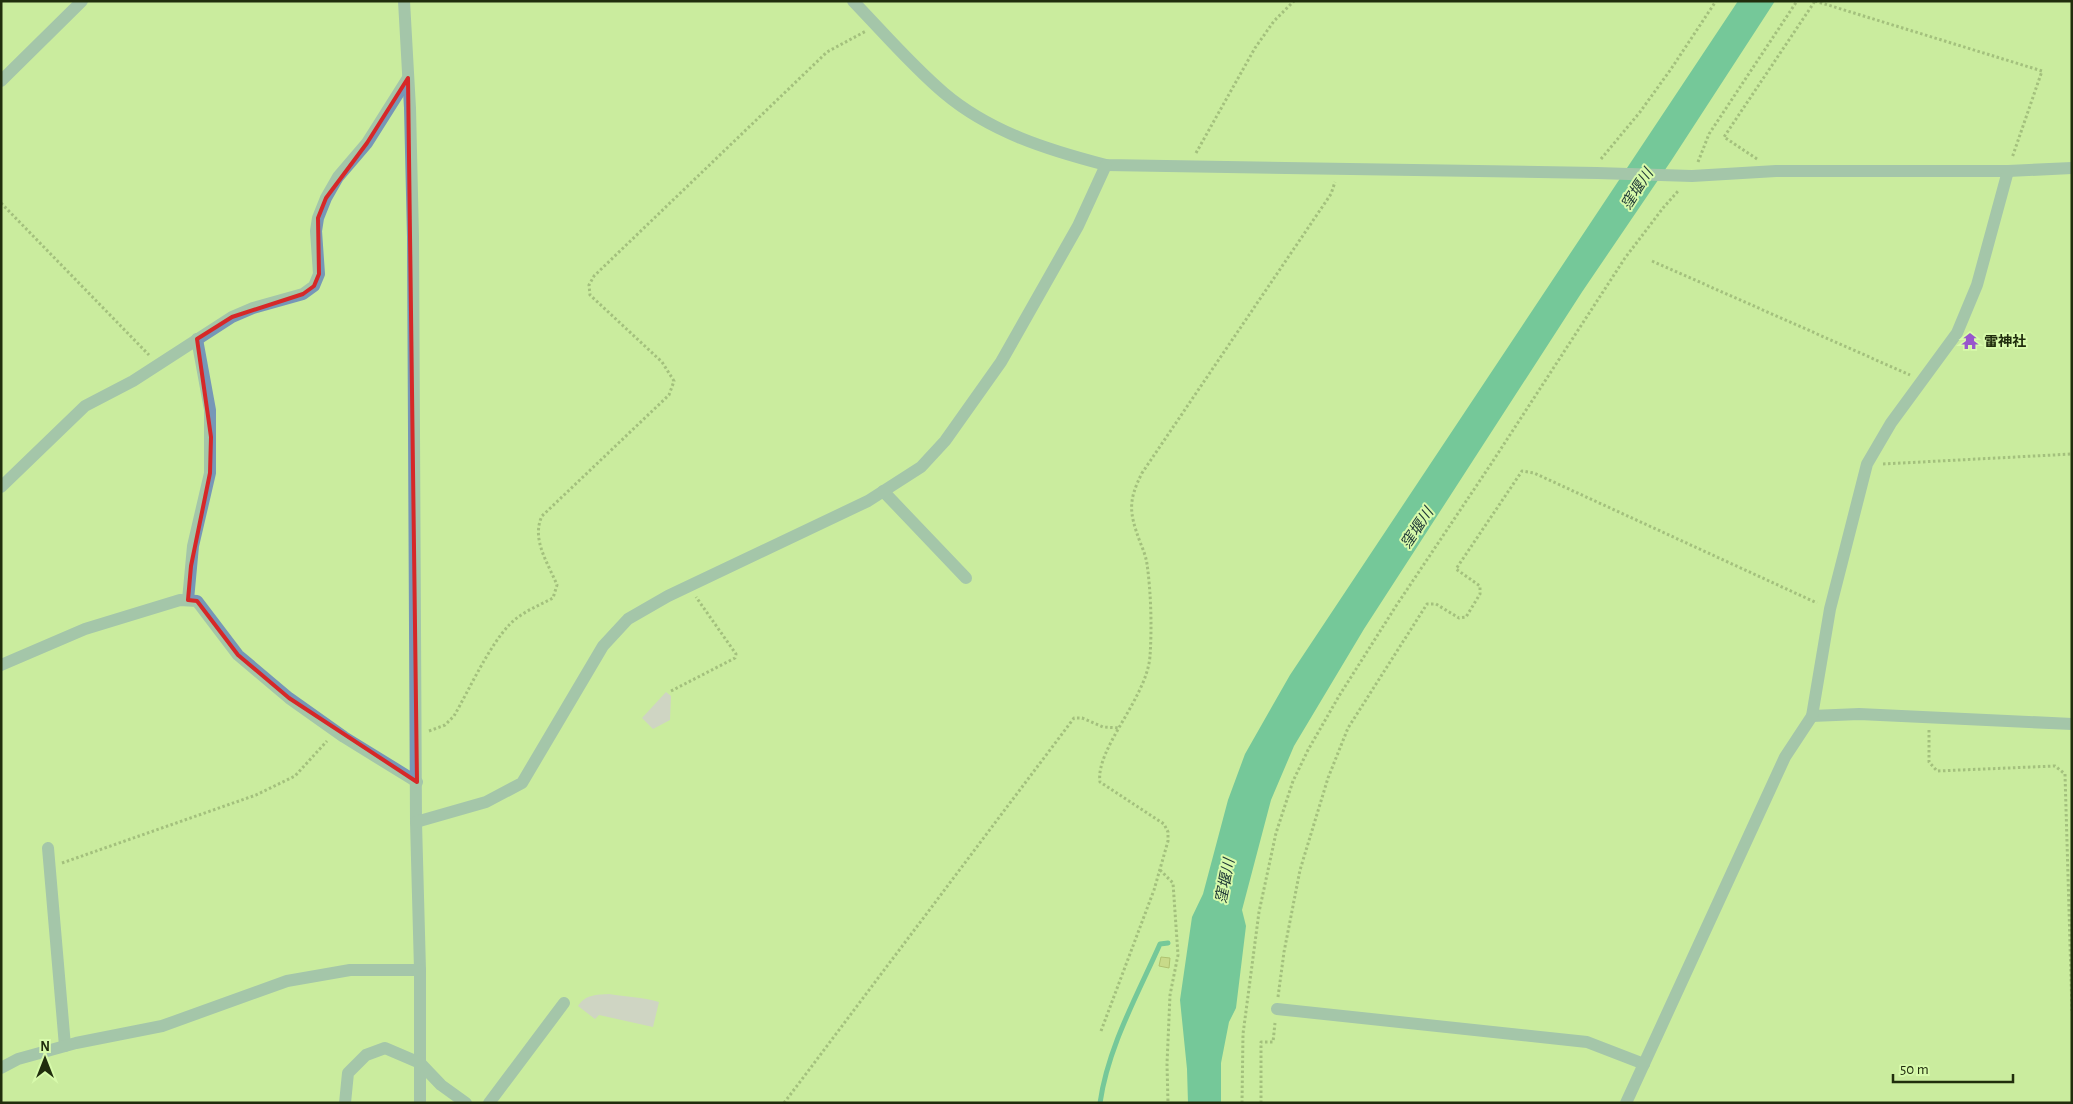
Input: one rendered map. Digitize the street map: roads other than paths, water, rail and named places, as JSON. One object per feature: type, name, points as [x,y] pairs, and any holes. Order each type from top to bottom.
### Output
[{"type":"street","points":[[1,81],[82,1]]},
{"type":"street","points":[[404,1],[413,256],[416,822],[420,970],[420,1103]]},
{"type":"street","points":[[853,1],[945,94],[980,118],[1015,137],[1061,153],[1106,165],[1692,176],[1776,171],[2008,171],[2072,168]]},
{"type":"street","points":[[1,487],[85,406],[133,381],[232,317],[253,308],[303,294],[314,286],[319,274],[317,224],[326,198],[338,177],[367,144],[408,78]]},
{"type":"street","points":[[416,822],[486,802],[522,783],[603,646],[628,619],[688,586],[868,501],[921,467],[945,441],[1001,362],[1078,226],[1106,165]]},
{"type":"street","points":[[1626,1103],[1785,756],[1812,716],[1830,609],[1867,464],[1891,423],[1957,333],[1977,285],[2008,171]]},
{"type":"street","points":[[188,600],[193,546],[210,473],[210,410],[197,339]]},
{"type":"street","points":[[883,491],[966,578]]},
{"type":"street","points":[[1,665],[84,629],[180,600],[197,601],[238,655],[290,698],[336,731],[417,782]]},
{"type":"street","points":[[1812,716],[1859,714],[2072,724]]},
{"type":"street","points":[[48,848],[65,1046]]},
{"type":"street","points":[[1,1068],[18,1059],[65,1046],[162,1026],[287,981],[350,970],[420,970]]},
{"type":"street","points":[[489,1103],[564,1004]]},
{"type":"street","points":[[1277,1009],[1587,1042],[1644,1064]]},
{"type":"street","points":[[345,1103],[348,1073],[366,1055],[384,1048],[420,1062],[441,1085],[466,1103]]},
{"type":"water","name":"窪堰川","points":[[1738,1],[1775,1],[1671,161],[1582,292],[1364,629],[1294,746],[1271,800],[1242,910],[1246,926],[1236,1008],[1229,1022],[1221,1063],[1221,1103],[1188,1103],[1187,1069],[1180,1000],[1192,917],[1203,894],[1228,800],[1245,754],[1290,675]]},
{"type":"waterway","points":[[1100,1103],[1104,1082],[1124,1022],[1160,944],[1168,943]]},
{"type":"place","name":"雷神社","points":[[1970,341]]}]
